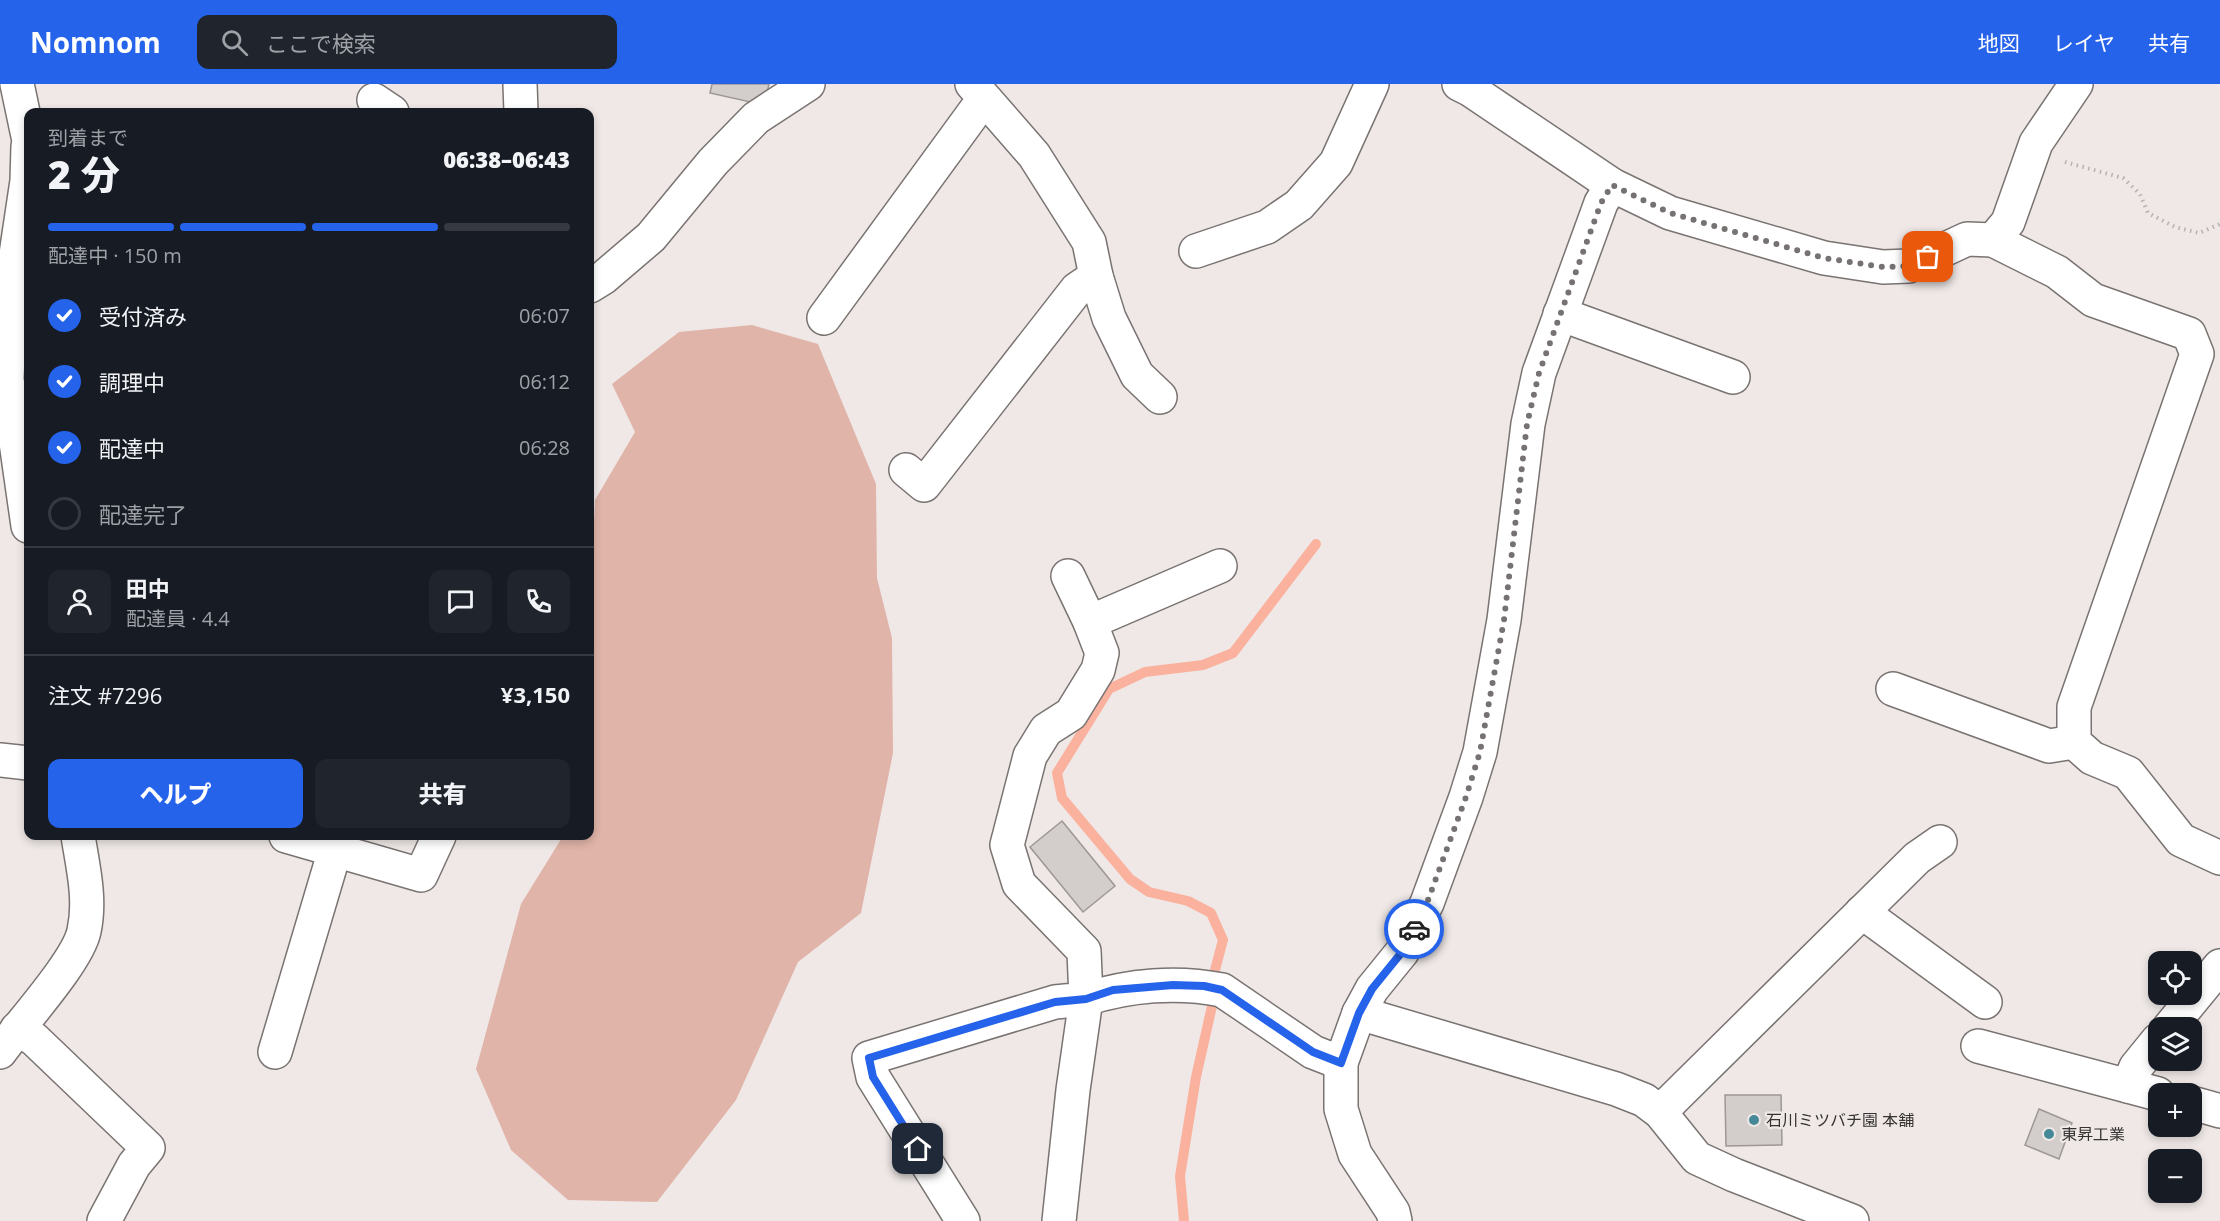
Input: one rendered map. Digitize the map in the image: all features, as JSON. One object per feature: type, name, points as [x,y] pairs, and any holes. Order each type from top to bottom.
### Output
[{"type":"street","points":[[18,84],[24,115]]},
{"type":"street","points":[[520,84],[521,108]]},
{"type":"street","points":[[594,284],[651,237],[713,162],[756,118],[808,84]]},
{"type":"street","points":[[1196,251],[1267,227],[1299,205],[1336,163],[1372,84]]},
{"type":"street","points":[[1993,240],[2008,222],[2036,142],[2076,84]]},
{"type":"street","points":[[1468,86],[1612,185],[1670,213],[1824,258],[1883,267],[1909,266],[1967,238],[1993,240],[2056,272],[2093,300],[2189,334],[2197,354],[2074,707],[2074,742],[2092,758],[2128,773],[2181,840],[2220,858]]},
{"type":"street","points":[[980,94],[1034,155],[1089,242],[1096,276],[1109,318],[1137,375],[1160,397]]},
{"type":"street","points":[[824,318],[975,111],[980,94]]},
{"type":"street","points":[[24,155],[13,180],[20,288],[18,380],[24,468]]},
{"type":"street","points":[[1395,1221],[1393,1212],[1355,1154],[1341,1110],[1341,1063],[1359,1013],[1372,989],[1402,952],[1427,903],[1480,752],[1504,620],[1527,424],[1539,373],[1601,203],[1612,185]]},
{"type":"street","points":[[906,470],[924,485],[1077,289],[1096,276]]},
{"type":"street","points":[[1560,314],[1733,378]]},
{"type":"street","points":[[1090,622],[1220,566]]},
{"type":"street","points":[[1059,1221],[1073,1090],[1086,999],[1084,951],[1019,884],[1006,845],[1030,756],[1047,730],[1071,714],[1098,670],[1101,653],[1090,622],[1068,576]]},
{"type":"street","points":[[1893,689],[2049,746],[2074,742]]},
{"type":"street","points":[[0,760],[24,763]]},
{"type":"street","points":[[8,1040],[69,962],[84,933],[86,890],[79,840]]},
{"type":"street","points":[[300,840],[421,874],[437,840]]},
{"type":"street","points":[[1660,1112],[1917,858],[1940,842]]},
{"type":"street","points":[[275,1052],[335,850]]},
{"type":"street","points":[[1862,912],[1984,1002]]},
{"type":"street","points":[[2178,1017],[2220,966]]},
{"type":"street","points":[[963,1221],[873,1077],[869,1058],[1055,1002],[1086,999],[1113,990],[1173,985],[1204,986],[1222,990],[1313,1052],[1341,1063]]},
{"type":"street","points":[[1359,1013],[1616,1089],[1644,1100],[1660,1112],[1697,1158],[1734,1175],[1852,1221]]},
{"type":"street","points":[[8,1040],[34,1039],[148,1148],[134,1165],[104,1221]]},
{"type":"street","points":[[1978,1046],[2143,1090]]},
{"type":"street","points":[[2143,1090],[2136,1067],[2148,1052]]},
{"type":"street","points":[[2202,1106],[2220,1111]]},
{"type":"path","points":[[2032,153],[2123,178],[2140,194],[2148,213],[2175,227],[2199,233],[2220,224]]},
{"type":"shaded area","points":[[752,325],[818,344],[876,484],[877,578],[892,638],[893,753],[861,913],[798,962],[736,1100],[657,1202],[568,1200],[511,1150],[476,1069],[521,904],[561,840],[594,840],[595,500],[635,432],[612,384],[679,332]]},
{"type":"building","points":[[712,84],[769,84],[764,105],[710,93]]},
{"type":"building","points":[[1062,821],[1115,886],[1083,912],[1030,847]]},
{"type":"building","name":"石川ミツバチ園 本舗","points":[[1725,1095],[1781,1095],[1782,1145],[1726,1146]]},
{"type":"building","name":"東昇工業","points":[[2039,1109],[2072,1123],[2059,1159],[2025,1145]]},
{"type":"waterway","points":[[1215,970],[1223,940],[1211,913],[1188,901],[1149,892],[1130,879],[1062,798],[1057,773],[1109,689],[1145,672],[1203,665],[1233,653],[1316,544]]},
{"type":"waterway","points":[[1184,1221],[1180,1176],[1196,1077],[1212,1006]]},
{"type":"way so far","points":[[1414,929],[1427,903],[1480,752],[1504,620],[1527,424],[1539,373],[1601,203],[1612,185],[1670,213],[1824,258],[1883,267],[1909,266],[1928,257]]},
{"type":"place","name":"石川ミツバチ園 本舗","points":[[1754,1120]]},
{"type":"place","name":"東昇工業","points":[[2049,1134]]},
{"type":"route","points":[[918,1149],[873,1077],[869,1058],[1055,1002],[1086,999],[1113,990],[1173,985],[1204,986],[1222,990],[1313,1052],[1341,1063],[1359,1013],[1372,989],[1402,952],[1414,929]]}]
